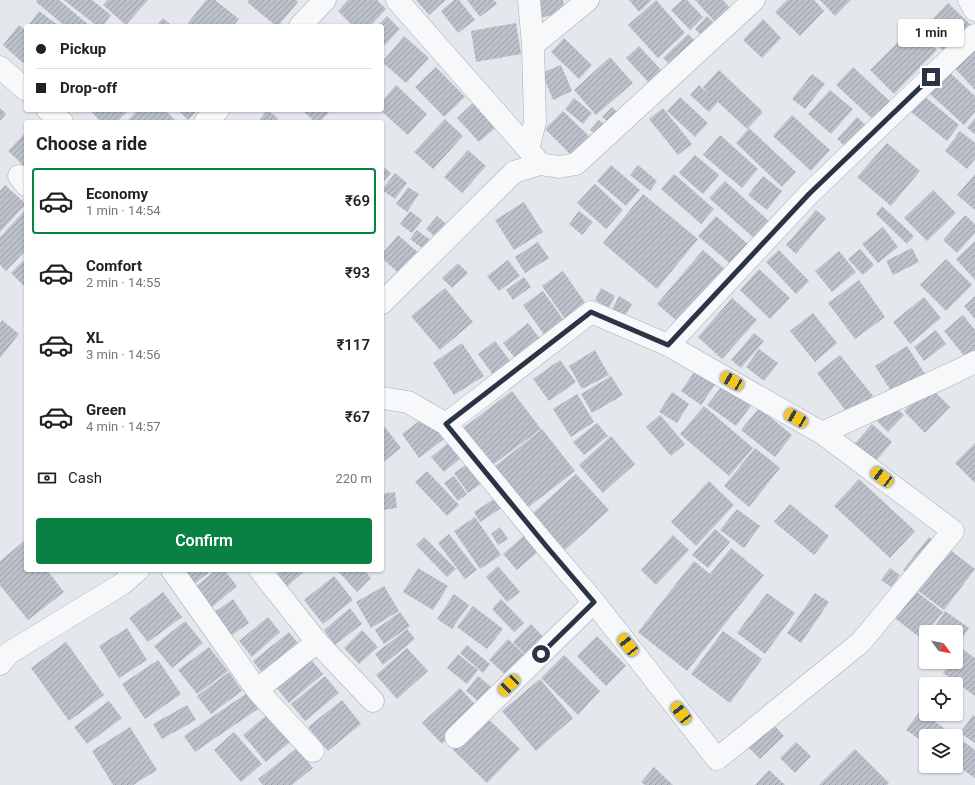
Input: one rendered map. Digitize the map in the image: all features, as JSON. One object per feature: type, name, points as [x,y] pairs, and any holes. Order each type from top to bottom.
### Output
[{"type":"street","points":[[302,24],[325,0]]},
{"type":"street","points":[[397,0],[534,156],[559,167],[576,164],[754,0]]},
{"type":"street","points":[[386,290],[514,172],[534,156],[535,122],[533,45],[528,0]]},
{"type":"street","points":[[533,45],[588,0]]},
{"type":"street","points":[[969,0],[975,10]]},
{"type":"street","points":[[668,345],[809,194],[975,35]]},
{"type":"street","points":[[0,67],[24,88]]},
{"type":"street","points":[[50,112],[60,120]]},
{"type":"street","points":[[384,398],[408,402],[446,424],[594,602],[717,759],[861,642],[953,531],[822,433],[668,345],[591,312],[446,424]]},
{"type":"street","points":[[822,433],[975,362]]},
{"type":"street","points":[[0,664],[9,653],[122,584],[136,572]]},
{"type":"street","points":[[173,572],[257,690],[313,751]]},
{"type":"street","points":[[262,572],[317,642],[373,701]]},
{"type":"street","points":[[456,737],[594,602]]},
{"type":"street","points":[[257,690],[317,642]]},
{"type":"building","points":[[37,0],[59,0],[88,24],[63,24],[36,2]]},
{"type":"building","points":[[64,0],[92,0],[111,15],[104,24],[94,24]]},
{"type":"building","points":[[108,0],[148,0],[127,24],[125,24],[103,5]]},
{"type":"building","points":[[206,0],[215,0],[239,19],[235,24],[188,23]]},
{"type":"building","points":[[249,0],[296,0],[298,2],[280,24],[274,24],[247,2]]},
{"type":"building","points":[[348,0],[377,0],[386,9],[372,24],[351,24],[338,11]]},
{"type":"building","points":[[416,0],[446,0],[429,15]]},
{"type":"building","points":[[454,0],[459,0],[475,20],[458,33],[441,11]]},
{"type":"building","points":[[467,0],[494,0],[497,4],[480,17]]},
{"type":"building","points":[[536,0],[563,0],[566,11],[541,18]]},
{"type":"building","points":[[629,0],[652,0],[639,12]]},
{"type":"building","points":[[656,0],[685,33],[658,58],[628,25]]},
{"type":"building","points":[[682,0],[687,0],[703,17],[690,30],[671,10]]},
{"type":"building","points":[[695,0],[723,0],[730,8],[715,22]]},
{"type":"building","points":[[787,0],[814,0],[824,11],[800,36],[775,12]]},
{"type":"building","points":[[820,0],[851,0],[835,16]]},
{"type":"building","points":[[948,3],[974,28],[948,55],[922,30]]},
{"type":"building","points":[[39,11],[56,24],[29,24]]},
{"type":"building","points":[[387,16],[400,29],[384,46],[384,24],[379,24]]},
{"type":"building","points":[[707,16],[718,27],[705,39],[695,29]]},
{"type":"building","points":[[163,18],[170,24],[158,24]]},
{"type":"building","points":[[763,19],[781,38],[762,58],[743,40]]},
{"type":"building","points":[[516,23],[521,54],[476,62],[471,31]]},
{"type":"building","points":[[19,25],[24,29],[23,63],[3,45]]},
{"type":"building","points":[[913,27],[937,50],[894,94],[870,70]]},
{"type":"building","points":[[688,34],[700,46],[675,70],[663,58]]},
{"type":"building","points":[[404,36],[429,58],[406,83],[384,64],[384,60]]},
{"type":"building","points":[[564,38],[592,65],[579,79],[551,52]]},
{"type":"building","points":[[975,40],[975,90],[950,63]]},
{"type":"building","points":[[639,46],[664,73],[651,85],[626,58]]},
{"type":"building","points":[[610,57],[633,83],[596,115],[574,90]]},
{"type":"building","points":[[561,65],[572,91],[553,100],[542,73]]},
{"type":"building","points":[[436,67],[465,97],[444,117],[415,87]]},
{"type":"building","points":[[853,67],[894,105],[877,123],[836,85]]},
{"type":"building","points":[[719,70],[763,112],[747,129],[718,102],[709,112],[690,95],[699,85],[708,93],[703,87]]},
{"type":"building","points":[[948,71],[975,96],[975,112],[964,125],[929,93]]},
{"type":"building","points":[[812,74],[825,84],[805,109],[792,99]]},
{"type":"building","points":[[396,85],[427,114],[408,135],[382,112],[384,112],[384,99]]},
{"type":"building","points":[[830,90],[853,109],[831,134],[808,114]]},
{"type":"building","points":[[924,96],[959,125],[947,141],[911,112]]},
{"type":"building","points":[[680,97],[708,123],[695,137],[667,111]]},
{"type":"building","points":[[574,98],[592,113],[583,124],[565,109]]},
{"type":"building","points":[[473,103],[495,128],[479,142],[457,118]]},
{"type":"building","points":[[612,107],[621,116],[612,126],[602,117]]},
{"type":"building","points":[[0,108],[6,114],[0,121]]},
{"type":"building","points":[[663,108],[692,144],[678,155],[649,119]]},
{"type":"building","points":[[563,111],[591,138],[573,157],[545,129]]},
{"type":"building","points":[[92,112],[127,112],[119,120],[99,120]]},
{"type":"building","points":[[136,112],[167,112],[175,120],[128,120]]},
{"type":"building","points":[[180,112],[196,112],[188,120]]},
{"type":"building","points":[[266,112],[270,112],[278,118],[276,120],[260,120]]},
{"type":"building","points":[[304,112],[329,112],[322,120],[313,120]]},
{"type":"building","points":[[792,115],[830,150],[811,171],[773,136]]},
{"type":"building","points":[[857,117],[870,129],[850,151],[837,139]]},
{"type":"building","points":[[975,118],[975,134],[967,128]]},
{"type":"building","points":[[445,119],[463,136],[433,169],[414,152]]},
{"type":"building","points":[[599,120],[608,128],[600,138],[590,130]]},
{"type":"building","points":[[749,128],[796,172],[782,187],[736,143]]},
{"type":"building","points":[[960,131],[975,143],[975,159],[967,169],[945,151]]},
{"type":"building","points":[[24,134],[24,166],[8,151]]},
{"type":"building","points":[[720,135],[758,169],[742,188],[703,155]]},
{"type":"building","points":[[887,143],[920,171],[891,206],[857,177]]},
{"type":"building","points":[[468,150],[486,166],[462,193],[444,177]]},
{"type":"building","points":[[695,155],[719,175],[703,194],[679,173]]},
{"type":"building","points":[[611,165],[640,190],[626,206],[597,181]]},
{"type":"building","points":[[638,165],[657,181],[650,191],[630,175]]},
{"type":"building","points":[[384,168],[391,173],[384,181]]},
{"type":"building","points":[[395,173],[407,183],[395,199],[384,191],[384,187]]},
{"type":"building","points":[[674,174],[714,209],[701,224],[661,189]]},
{"type":"building","points":[[975,174],[975,210],[957,195]]},
{"type":"building","points":[[763,176],[782,191],[767,210],[748,195]]},
{"type":"building","points":[[725,181],[771,223],[756,240],[709,198]]},
{"type":"building","points":[[595,184],[623,210],[606,229],[577,203]]},
{"type":"building","points":[[5,185],[24,202],[24,206],[0,232],[0,191]]},
{"type":"building","points":[[408,187],[419,194],[407,212],[396,204]]},
{"type":"building","points":[[933,190],[956,213],[927,241],[904,218]]},
{"type":"building","points":[[643,194],[698,239],[657,289],[603,243]]},
{"type":"building","points":[[524,202],[543,232],[514,250],[495,220]]},
{"type":"building","points":[[882,206],[914,236],[907,244],[876,214]]},
{"type":"building","points":[[816,210],[826,218],[796,254],[786,245]]},
{"type":"building","points":[[24,211],[24,252],[6,271],[0,265],[0,237]]},
{"type":"building","points":[[410,211],[422,220],[412,233],[400,224]]},
{"type":"building","points":[[579,211],[593,222],[582,235],[569,224]]},
{"type":"building","points":[[965,215],[975,224],[975,233],[957,253],[943,240]]},
{"type":"building","points":[[437,216],[449,226],[439,240],[426,229]]},
{"type":"building","points":[[716,216],[750,246],[733,266],[698,236]]},
{"type":"building","points":[[883,227],[898,247],[878,263],[862,244]]},
{"type":"building","points":[[417,230],[433,242],[426,251],[410,239]]},
{"type":"building","points":[[398,235],[421,255],[403,277],[384,260],[384,252]]},
{"type":"building","points":[[975,241],[975,280],[956,259]]},
{"type":"building","points":[[538,242],[549,258],[525,273],[515,257]]},
{"type":"building","points":[[912,248],[919,262],[893,275],[886,261]]},
{"type":"building","points":[[860,249],[874,265],[863,275],[848,259]]},
{"type":"building","points":[[703,250],[728,272],[683,326],[657,304]]},
{"type":"building","points":[[779,250],[809,281],[796,294],[766,262]]},
{"type":"building","points":[[839,251],[856,272],[832,292],[815,271]]},
{"type":"building","points":[[946,259],[972,285],[946,311],[920,285]]},
{"type":"building","points":[[24,260],[24,286],[11,273]]},
{"type":"building","points":[[508,260],[520,276],[499,291],[487,276]]},
{"type":"building","points":[[458,263],[468,273],[452,288],[442,278]]},
{"type":"building","points":[[759,269],[790,298],[770,319],[740,290]]},
{"type":"building","points":[[563,271],[588,307],[567,322],[542,286]]},
{"type":"building","points":[[524,277],[531,287],[513,300],[506,290]]},
{"type":"building","points":[[859,280],[885,317],[855,339],[828,303]]},
{"type":"building","points":[[445,288],[473,322],[440,350],[411,316]]},
{"type":"building","points":[[601,288],[615,296],[609,308],[595,300]]},
{"type":"building","points":[[543,291],[568,326],[548,340],[523,305]]},
{"type":"building","points":[[619,296],[632,304],[623,320],[610,313]]},
{"type":"building","points":[[975,296],[975,319],[964,306]]},
{"type":"building","points":[[924,297],[941,318],[910,344],[893,322]]},
{"type":"building","points":[[732,298],[757,320],[722,359],[698,337]]},
{"type":"building","points":[[813,313],[837,343],[815,362],[790,331]]},
{"type":"building","points":[[963,315],[975,330],[975,360],[970,363],[944,331]]},
{"type":"building","points":[[2,320],[19,334],[0,358],[0,324]]},
{"type":"building","points":[[528,323],[545,345],[520,364],[503,343]]},
{"type":"building","points":[[936,330],[946,344],[924,361],[914,347]]},
{"type":"building","points":[[754,333],[764,341],[741,368],[731,360]]},
{"type":"building","points":[[495,341],[514,366],[496,379],[478,354]]},
{"type":"building","points":[[462,343],[484,376],[454,395],[433,363]]},
{"type":"building","points":[[907,346],[925,374],[893,394],[875,366]]},
{"type":"building","points":[[759,349],[778,363],[764,381],[746,367]]},
{"type":"building","points":[[595,350],[609,375],[582,389],[569,366]]},
{"type":"building","points":[[840,355],[873,396],[849,415],[817,373]]},
{"type":"building","points":[[560,360],[576,382],[549,401],[533,379]]},
{"type":"building","points":[[697,368],[717,382],[701,405],[681,391]]},
{"type":"building","points":[[611,376],[623,395],[592,413],[581,394]]},
{"type":"building","points":[[725,382],[753,403],[736,426],[707,405]]},
{"type":"building","points":[[929,386],[950,407],[925,433],[904,411]]},
{"type":"building","points":[[512,391],[541,429],[491,466],[463,428]]},
{"type":"building","points":[[672,392],[689,404],[677,423],[659,412]]},
{"type":"building","points":[[577,394],[594,422],[571,437],[553,409]]},
{"type":"building","points":[[892,404],[904,415],[888,432],[877,421]]},
{"type":"building","points":[[704,406],[753,448],[729,476],[680,434]]},
{"type":"building","points":[[759,408],[792,435],[775,457],[741,430]]},
{"type":"building","points":[[427,415],[444,439],[419,458],[402,434]]},
{"type":"building","points":[[660,415],[685,444],[671,456],[646,427]]},
{"type":"building","points":[[597,423],[608,436],[584,455],[573,442]]},
{"type":"building","points":[[872,424],[892,442],[871,467],[850,449]]},
{"type":"building","points":[[384,426],[401,448],[384,461]]},
{"type":"building","points":[[542,429],[575,471],[526,509],[494,467]]},
{"type":"building","points":[[611,436],[635,464],[603,493],[579,465]]},
{"type":"building","points":[[452,440],[464,455],[444,472],[431,457]]},
{"type":"building","points":[[975,443],[975,483],[955,463]]},
{"type":"building","points":[[755,448],[780,468],[749,507],[724,486]]},
{"type":"building","points":[[469,463],[483,482],[468,493],[454,473]]},
{"type":"building","points":[[427,471],[459,505],[447,516],[415,482]]},
{"type":"building","points":[[576,474],[609,510],[565,550],[532,514]]},
{"type":"building","points":[[454,476],[467,494],[458,501],[444,483]]},
{"type":"building","points":[[859,479],[915,531],[890,558],[834,506]]},
{"type":"building","points":[[709,481],[734,505],[696,546],[671,522]]},
{"type":"building","points":[[395,492],[397,508],[384,510],[384,494]]},
{"type":"building","points":[[497,497],[503,507],[480,522],[474,512]]},
{"type":"building","points":[[790,504],[829,536],[814,555],[774,522]]},
{"type":"building","points":[[737,509],[760,526],[744,548],[720,530]]},
{"type":"building","points":[[475,517],[501,555],[480,569],[454,531]]},
{"type":"building","points":[[500,527],[508,539],[498,545],[491,534]]},
{"type":"building","points":[[715,529],[730,542],[708,568],[692,555]]},
{"type":"building","points":[[527,533],[541,549],[517,570],[503,554]]},
{"type":"building","points":[[449,534],[477,570],[465,579],[438,543]]},
{"type":"building","points":[[673,535],[689,550],[656,585],[641,570]]},
{"type":"building","points":[[424,537],[456,569],[447,577],[416,545]]},
{"type":"building","points":[[929,537],[938,544],[912,577],[903,570]]},
{"type":"building","points":[[24,541],[24,572],[49,572],[64,592],[28,620],[0,585],[0,561]]},
{"type":"building","points":[[945,546],[975,569],[944,610],[913,587]]},
{"type":"building","points":[[731,548],[764,575],[687,671],[638,632],[694,561],[710,574]]},
{"type":"building","points":[[498,566],[520,592],[507,602],[486,577]]},
{"type":"building","points":[[418,568],[448,586],[433,610],[403,592]]},
{"type":"building","points":[[890,568],[900,575],[891,587],[881,580]]},
{"type":"building","points":[[184,572],[209,572],[188,589],[178,577]]},
{"type":"building","points":[[214,572],[226,572],[237,586],[212,607],[195,587]]},
{"type":"building","points":[[280,572],[304,572],[283,590],[274,578]]},
{"type":"building","points":[[339,572],[366,572],[371,578],[357,592]]},
{"type":"building","points":[[334,576],[353,600],[323,624],[304,600]]},
{"type":"building","points":[[384,586],[399,611],[371,628],[356,602]]},
{"type":"building","points":[[912,588],[943,612],[933,625],[919,625],[919,637],[892,616]]},
{"type":"building","points":[[163,592],[182,617],[148,642],[129,618]]},
{"type":"building","points":[[767,593],[795,613],[765,654],[737,633]]},
{"type":"building","points":[[815,593],[829,602],[801,643],[787,633]]},
{"type":"building","points":[[454,594],[469,605],[452,629],[437,619]]},
{"type":"building","points":[[233,599],[249,623],[225,640],[209,616]]},
{"type":"building","points":[[501,599],[524,623],[514,632],[492,609]]},
{"type":"building","points":[[473,606],[503,629],[487,649],[457,627]]},
{"type":"building","points":[[350,608],[362,624],[335,645],[324,630]]},
{"type":"building","points":[[945,611],[969,628],[963,637],[963,625],[936,625]]},
{"type":"building","points":[[400,612],[410,626],[384,644],[375,630]]},
{"type":"building","points":[[268,617],[280,632],[252,657],[239,641]]},
{"type":"building","points":[[185,621],[203,643],[172,668],[154,646]]},
{"type":"building","points":[[531,624],[546,640],[528,657],[513,642]]},
{"type":"building","points":[[127,628],[147,660],[119,678],[99,646]]},
{"type":"building","points":[[407,629],[415,639],[383,665],[375,654]]},
{"type":"building","points":[[362,630],[378,647],[359,664],[344,648]]},
{"type":"building","points":[[723,631],[762,659],[730,703],[691,674]]},
{"type":"building","points":[[289,632],[302,648],[265,677],[253,661]]},
{"type":"building","points":[[597,636],[626,666],[606,686],[577,656]]},
{"type":"building","points":[[508,639],[526,656],[507,676],[489,660]]},
{"type":"building","points":[[66,642],[104,695],[69,721],[31,668]]},
{"type":"building","points":[[467,645],[490,664],[483,673],[460,653]]},
{"type":"building","points":[[209,647],[228,671],[197,694],[178,670]]},
{"type":"building","points":[[407,648],[428,671],[397,699],[376,675]]},
{"type":"building","points":[[963,649],[975,658],[975,696],[963,687],[963,677],[949,677],[943,673],[946,669],[963,669]]},
{"type":"building","points":[[458,654],[478,670],[467,684],[447,668]]},
{"type":"building","points":[[564,655],[600,691],[578,715],[541,678]]},
{"type":"building","points":[[309,657],[323,674],[289,703],[275,686]]},
{"type":"building","points":[[158,660],[181,694],[145,719],[122,684]]},
{"type":"building","points":[[229,672],[242,691],[211,714],[197,696]]},
{"type":"building","points":[[325,676],[339,693],[305,721],[291,704]]},
{"type":"building","points":[[478,676],[491,687],[479,702],[466,691]]},
{"type":"building","points":[[540,679],[573,718],[536,751],[502,711]]},
{"type":"building","points":[[460,688],[480,710],[442,744],[422,723]]},
{"type":"building","points":[[247,693],[258,709],[195,752],[184,736]]},
{"type":"building","points":[[342,700],[361,724],[328,751],[308,727]]},
{"type":"building","points":[[109,701],[122,718],[87,744],[74,727]]},
{"type":"building","points":[[187,705],[196,720],[162,739],[153,724]]},
{"type":"building","points":[[919,712],[919,721],[934,721],[945,729],[919,729],[919,739],[906,730]]},
{"type":"building","points":[[267,715],[290,742],[266,762],[243,735]]},
{"type":"building","points":[[484,715],[520,749],[487,783],[452,749]]},
{"type":"building","points":[[973,715],[975,717],[975,743],[963,735],[963,729]]},
{"type":"building","points":[[769,720],[784,736],[760,759],[744,743]]},
{"type":"building","points":[[130,727],[157,770],[133,785],[113,785],[92,751]]},
{"type":"building","points":[[234,732],[262,764],[241,782],[214,750]]},
{"type":"building","points":[[963,741],[975,750],[975,778],[963,770]]},
{"type":"building","points":[[796,742],[811,756],[795,773],[780,758]]},
{"type":"building","points":[[297,748],[313,768],[292,785],[263,785],[258,779]]},
{"type":"building","points":[[855,749],[889,783],[887,785],[819,785]]},
{"type":"building","points":[[654,767],[673,785],[645,785],[641,782]]},
{"type":"building","points":[[769,770],[785,785],[755,785]]},
{"type":"route","points":[[541,654],[594,602],[446,424],[591,312],[668,345],[809,194],[931,77]]}]
